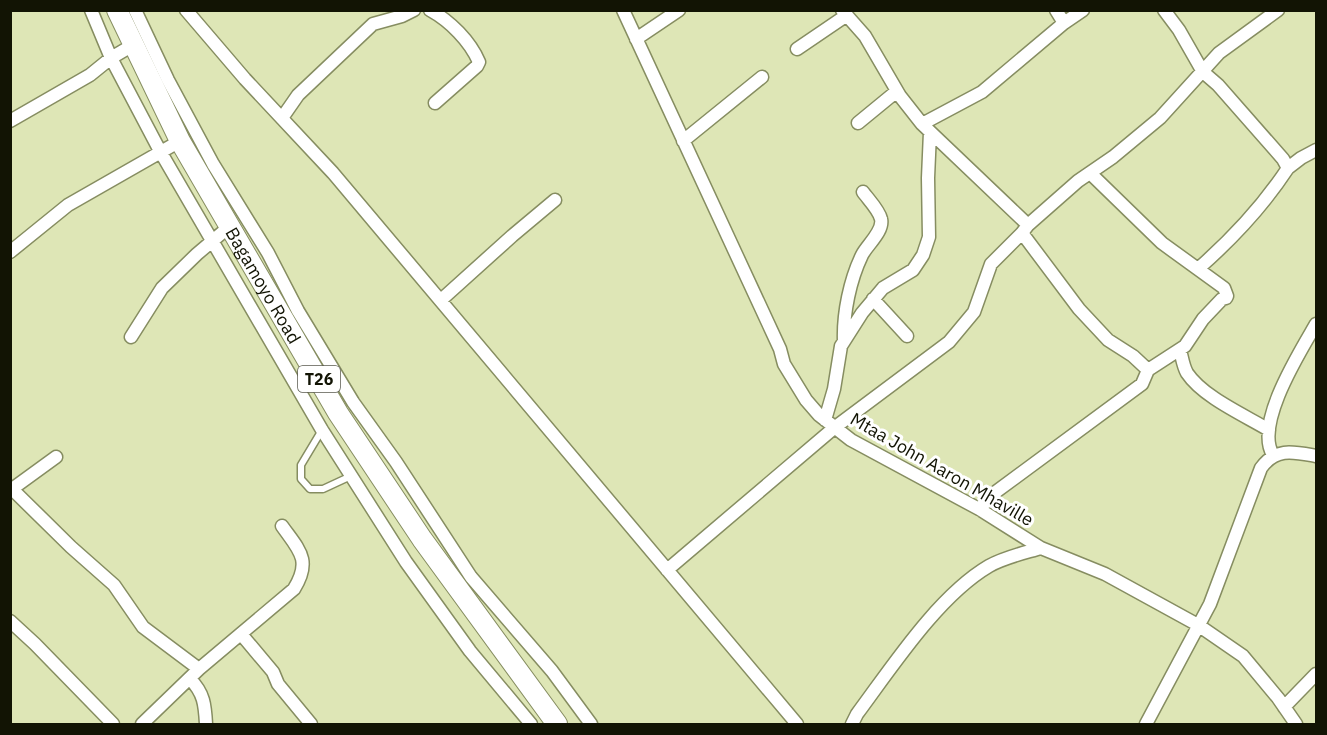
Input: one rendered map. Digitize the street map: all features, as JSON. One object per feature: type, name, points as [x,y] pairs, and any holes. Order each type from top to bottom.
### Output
[{"type":"highway","name":"Bagamoyo Road","points":[[117,10],[180,141],[339,413],[430,534],[557,724]]},
{"type":"street","points":[[91,10],[111,58],[160,151],[322,430],[412,571],[470,651],[531,724]]},
{"type":"street","points":[[135,10],[168,80],[213,164],[353,402],[396,462],[430,534],[471,577],[552,671],[591,724]]},
{"type":"street","points":[[186,10],[333,173],[796,724]]},
{"type":"street","points":[[282,118],[298,95],[373,24],[402,16],[414,10]]},
{"type":"street","points":[[430,10],[444,18],[475,53],[479,62],[435,103]]},
{"type":"street","name":"Mtaa John Aaron Mhaville","points":[[622,10],[780,349],[784,364],[806,400],[830,424],[851,440],[979,509],[1041,548],[1105,574],[1198,625],[1243,656],[1296,724]]},
{"type":"street","points":[[636,39],[679,10]]},
{"type":"street","points":[[1056,10],[1064,23]]},
{"type":"street","points":[[926,128],[982,92],[1064,23],[1083,10]]},
{"type":"street","points":[[1164,10],[1179,30],[1203,72],[1218,85],[1283,159],[1288,168]]},
{"type":"street","points":[[667,570],[830,424],[950,342],[974,312],[991,264],[1025,229],[1078,181],[1160,118],[1220,53],[1278,10]]},
{"type":"street","points":[[797,49],[850,14],[874,49],[897,92],[926,128],[1025,229],[1079,309],[1108,340],[1148,370]]},
{"type":"street","points":[[10,121],[90,75],[111,58],[133,45]]},
{"type":"street","points":[[683,141],[762,77]]},
{"type":"street","points":[[858,123],[897,92]]},
{"type":"street","points":[[830,424],[834,389],[844,342],[862,313],[883,288],[913,270],[923,255],[929,237],[926,128]]},
{"type":"street","points":[[10,252],[68,205],[180,141]]},
{"type":"street","points":[[1199,268],[1229,242],[1260,208],[1288,168],[1317,150]]},
{"type":"street","points":[[979,509],[997,491],[1142,384],[1148,370],[1185,346],[1203,319],[1227,296],[1224,288],[1162,243],[1090,173]]},
{"type":"street","points":[[844,342],[843,322],[854,276],[863,254],[881,225],[881,219],[863,192]]},
{"type":"street","points":[[441,300],[555,200]]},
{"type":"street","points":[[131,337],[162,288],[230,226]]},
{"type":"street","points":[[873,299],[907,336]]},
{"type":"street","points":[[1273,455],[1268,446],[1275,400],[1299,352],[1317,324]]},
{"type":"street","points":[[1180,350],[1185,370],[1194,382],[1269,430]]},
{"type":"street","points":[[1146,724],[1210,604],[1261,468],[1273,455],[1290,451],[1317,456]]},
{"type":"street","points":[[56,456],[11,488],[71,547],[114,585],[143,627],[199,669]]},
{"type":"street","points":[[142,724],[199,669],[294,588],[300,579],[303,567],[302,555],[282,526]]},
{"type":"street","points":[[852,724],[912,639],[950,597],[989,566],[1014,555],[1041,548]]},
{"type":"street","points":[[10,621],[113,724]]},
{"type":"street","points":[[241,634],[273,672],[278,684],[311,724]]},
{"type":"street","points":[[1284,707],[1317,674]]},
{"type":"street","points":[[189,679],[197,686],[203,698],[206,724]]},
{"type":"lane","points":[[322,430],[301,465],[300,479],[310,489],[323,489],[351,476]]}]
